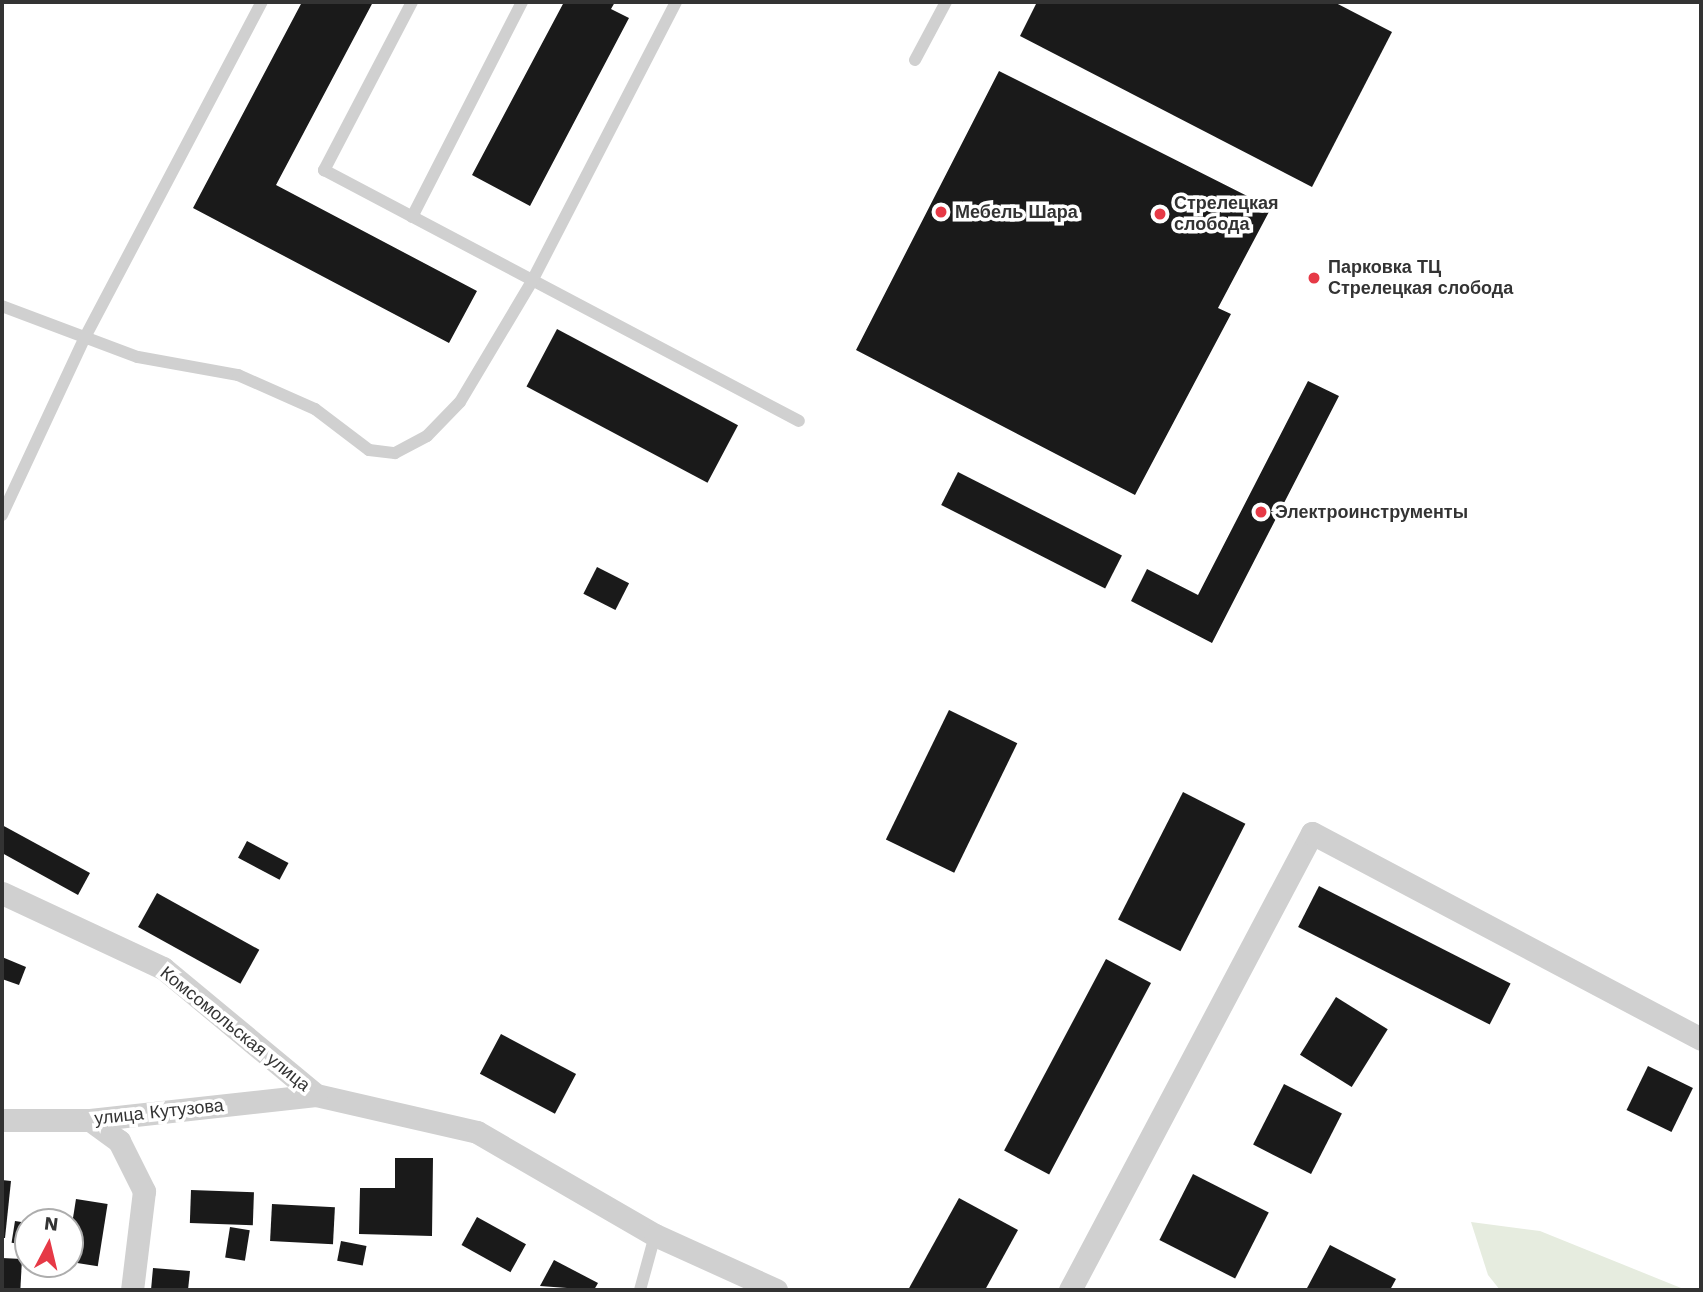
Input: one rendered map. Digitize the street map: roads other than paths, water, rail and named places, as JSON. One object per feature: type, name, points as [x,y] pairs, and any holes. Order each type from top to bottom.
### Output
[{"type":"street","points":[[1070,1290],[1312,833],[1701,1039]]},
{"type":"street","name":"Комсомольская улица","points":[[2,893],[163,968],[316,1095],[477,1132],[655,1235],[776,1290]]},
{"type":"street","name":"улица Кутузова","points":[[2,1120],[90,1120],[316,1095]]},
{"type":"street","points":[[90,1120],[119,1141],[144,1191],[132,1290]]},
{"type":"lane","points":[[2,515],[83,341],[262,2]]},
{"type":"lane","points":[[412,2],[324,170],[799,421]]},
{"type":"lane","points":[[412,217],[522,2]]},
{"type":"lane","points":[[2,306],[83,341],[238,374],[315,409],[369,450],[394,453],[427,436],[460,402],[532,281],[676,2]]},
{"type":"lane","points":[[915,60],[946,2]]},
{"type":"lane","points":[[640,1290],[655,1235]]},
{"type":"place","name":"Мебель Шара","points":[[941,212]]},
{"type":"place","name":"Стрелецкая слобода","points":[[1160,214]]},
{"type":"place","name":"Парковка ТЦ Стрелецкая слобода","points":[[1314,278]]},
{"type":"place","name":"Электроинструменты","points":[[1261,512]]}]
